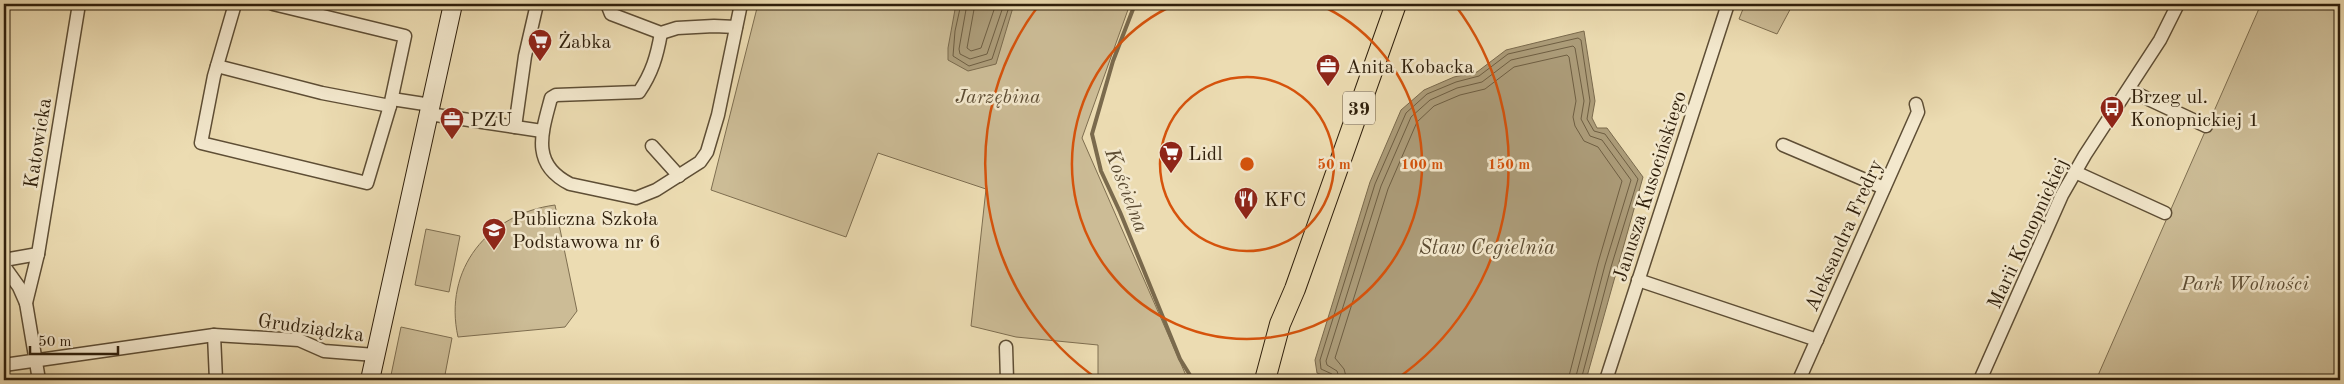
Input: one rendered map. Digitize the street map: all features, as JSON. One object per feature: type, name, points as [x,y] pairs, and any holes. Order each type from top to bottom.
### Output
[{"type":"main road","name":"39","points":[[1264,380],[1280,324],[1295,289],[1396,4]]},
{"type":"main road","name":"39","points":[[1275,380],[1295,289]]},
{"type":"street","name":"Katowicka","points":[[26,303],[38,254],[79,4]]},
{"type":"street","points":[[235,4],[217,66],[201,143],[367,183],[391,103],[405,36],[274,4]]},
{"type":"street","points":[[370,380],[454,4]]},
{"type":"street","points":[[514,127],[524,56],[537,4]]},
{"type":"street","points":[[607,4],[610,14],[660,33],[677,28],[736,27]]},
{"type":"street","points":[[660,33],[657,58],[649,78],[639,92],[556,95],[551,98],[542,131],[541,148],[554,174],[570,184],[636,198],[656,190],[700,162],[706,152],[718,115],[741,4]]},
{"type":"street","name":"Janusza Kusocińskiego","points":[[1610,379],[1638,280],[1728,4]]},
{"type":"street","name":"Marii Konopnickiej","points":[[1980,380],[2062,195],[2160,40],[2178,4]]},
{"type":"street","points":[[217,66],[322,93],[430,109],[542,131]]},
{"type":"street","points":[[2129,90],[2206,126]]},
{"type":"street","name":"Aleksandra Fredry","points":[[1799,380],[1918,112],[1916,104]]},
{"type":"street","points":[[1783,145],[1884,188]]},
{"type":"street","points":[[652,146],[679,176]]},
{"type":"street","points":[[2075,172],[2166,213]]},
{"type":"street","points":[[4,260],[38,254]]},
{"type":"street","points":[[4,266],[19,287],[26,303],[39,380]]},
{"type":"street","points":[[1638,280],[1817,340]]},
{"type":"street","points":[[214,334],[216,380]]},
{"type":"street","name":"Grudziądzka","points":[[4,365],[214,334],[299,340],[324,351],[375,355]]},
{"type":"street","points":[[1006,346],[1007,380]]},
{"type":"green space","name":"Jarzębina","points":[[758,4],[1130,4],[1082,138],[1188,380],[1098,380],[1098,345],[1016,337],[971,326],[986,189],[878,153],[846,237],[711,190]]},
{"type":"green space","points":[[1745,4],[1793,4],[1777,34],[1739,19]]},
{"type":"green space","name":"Park Wolności","points":[[2261,4],[2340,4],[2340,380],[2096,380]]},
{"type":"green space","points":[[555,205],[577,311],[565,327],[458,337],[455,312],[457,289],[464,268],[476,249],[491,233],[509,220],[531,210]]},
{"type":"green space","points":[[426,229],[460,236],[449,292],[415,285]]},
{"type":"green space","points":[[401,327],[452,338],[444,380],[390,380]]},
{"type":"water","points":[[956,4],[1014,4],[996,64],[968,71],[948,60],[948,48]]},
{"type":"water","name":"Staw Cegielnia","points":[[1584,31],[1595,101],[1592,118],[1597,128],[1607,128],[1643,177],[1586,380],[1334,380],[1317,373],[1315,360],[1370,182],[1401,110],[1424,90],[1454,77],[1477,72],[1506,50]]},
{"type":"waterway","name":"Kościelna","points":[[1135,4],[1113,61],[1092,134],[1101,171],[1120,212],[1180,359],[1193,380]]},
{"type":"place","name":"Żabka","points":[[540,62]]},
{"type":"place","name":"Anita Kobacka","points":[[1328,87]]},
{"type":"place","name":"Brzeg ul. Konopnickiej 1","points":[[2112,129]]},
{"type":"place","name":"PZU","points":[[452,140]]},
{"type":"place","name":"Lidl","points":[[1171,174]]},
{"type":"place","name":"KFC","points":[[1246,220]]},
{"type":"place","name":"Publiczna Szkoła Podstawowa nr 6","points":[[494,251]]}]
